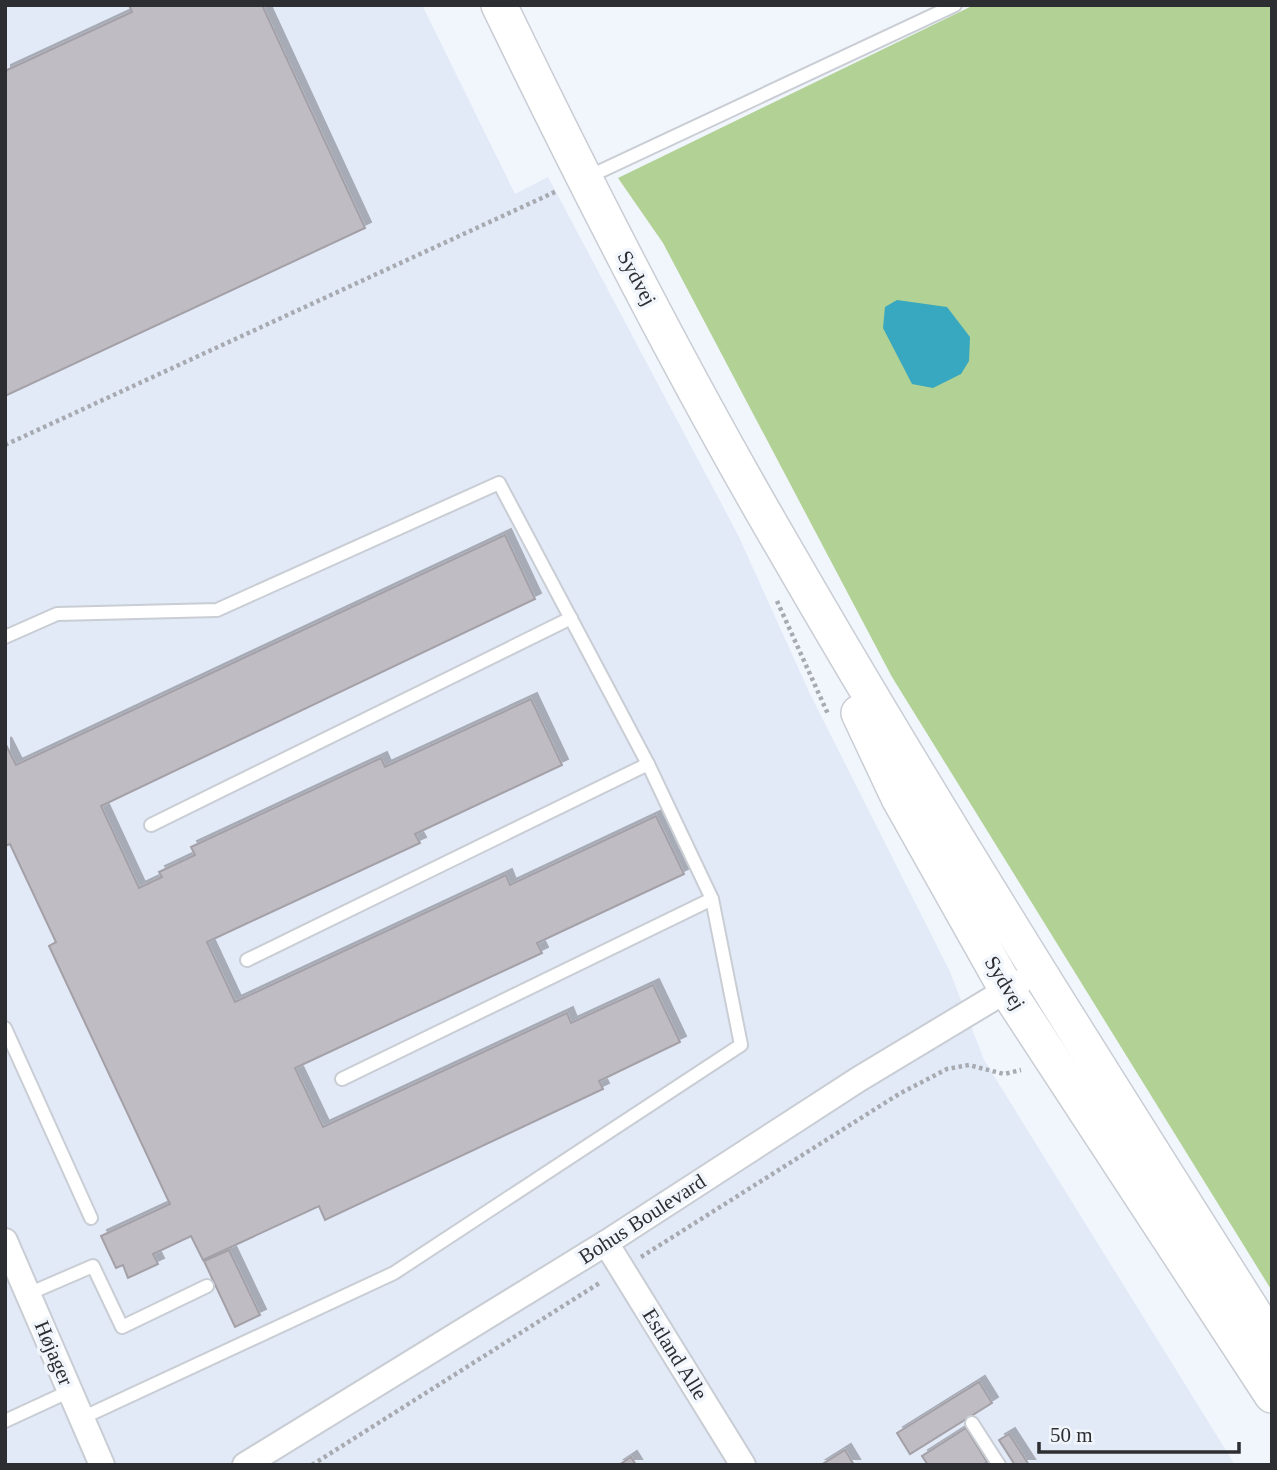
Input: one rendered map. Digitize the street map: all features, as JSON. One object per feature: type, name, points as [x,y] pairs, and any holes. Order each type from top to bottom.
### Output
[{"type":"main road","name":"Sydvej","points":[[499,5],[583,179],[783,547],[1037,971],[1272,1342]]},
{"type":"main road","name":"Sydvej","points":[[783,547],[900,799],[1007,990],[1272,1395]]},
{"type":"street","name":"Bohus Boulevard","points":[[245,1465],[606,1244],[859,1079],[1037,971]]},
{"type":"street","name":"Højager","points":[[5,1241],[102,1465]]},
{"type":"street","name":"Estland Alle","points":[[606,1244],[743,1465]]},
{"type":"lane","points":[[583,179],[955,5]]},
{"type":"lane","points":[[5,637],[57,614],[217,610],[499,482],[648,764],[712,899],[741,1045],[394,1273],[82,1418]]},
{"type":"lane","points":[[150,825],[571,618]]},
{"type":"lane","points":[[247,960],[648,764]]},
{"type":"lane","points":[[342,1079],[712,899]]},
{"type":"lane","points":[[5,1028],[91,1218]]},
{"type":"lane","points":[[28,1294],[93,1266],[122,1327],[207,1286]]},
{"type":"lane","points":[[5,1421],[70,1391]]},
{"type":"lane","points":[[972,1423],[999,1465]]},
{"type":"path","points":[[5,445],[583,179]]},
{"type":"path","points":[[312,1465],[898,1094],[947,1069],[969,1065],[1004,1074],[1021,1070]]},
{"type":"shaded area","points":[[5,5],[422,5],[515,194],[548,177],[738,535],[810,694],[950,972],[984,1060],[1235,1465],[5,1465]]},
{"type":"green space","points":[[974,5],[1272,5],[1272,1291],[892,677],[663,243],[618,178]]},
{"type":"water","points":[[897,300],[947,307],[970,337],[969,361],[961,374],[933,388],[912,384],[883,328],[885,307]]},
{"type":"building","points":[[129,5],[262,5],[365,228],[5,396],[5,71],[132,12]]},
{"type":"building","points":[[505,535],[535,599],[101,806],[139,888],[162,877],[159,872],[195,855],[191,847],[381,758],[385,767],[531,699],[562,765],[415,834],[420,843],[207,942],[235,1002],[506,875],[510,885],[656,816],[684,874],[537,943],[542,953],[295,1068],[323,1127],[567,1013],[571,1023],[653,985],[680,1042],[599,1081],[603,1089],[325,1220],[319,1206],[203,1260],[191,1236],[153,1254],[158,1264],[128,1278],[123,1265],[116,1268],[101,1236],[170,1204],[49,946],[56,942],[10,844],[5,846],[5,743],[16,765]]},
{"type":"building","points":[[229,1250],[260,1315],[235,1327],[204,1261]]},
{"type":"building","points":[[979,1382],[992,1403],[910,1454],[897,1433]]},
{"type":"building","points":[[966,1428],[987,1462],[983,1465],[928,1465],[922,1456]]},
{"type":"building","points":[[1009,1434],[1029,1465],[1015,1465],[999,1440]]},
{"type":"building","points":[[845,1450],[854,1465],[821,1465]]},
{"type":"building","points":[[631,1457],[636,1465],[619,1465]]}]
